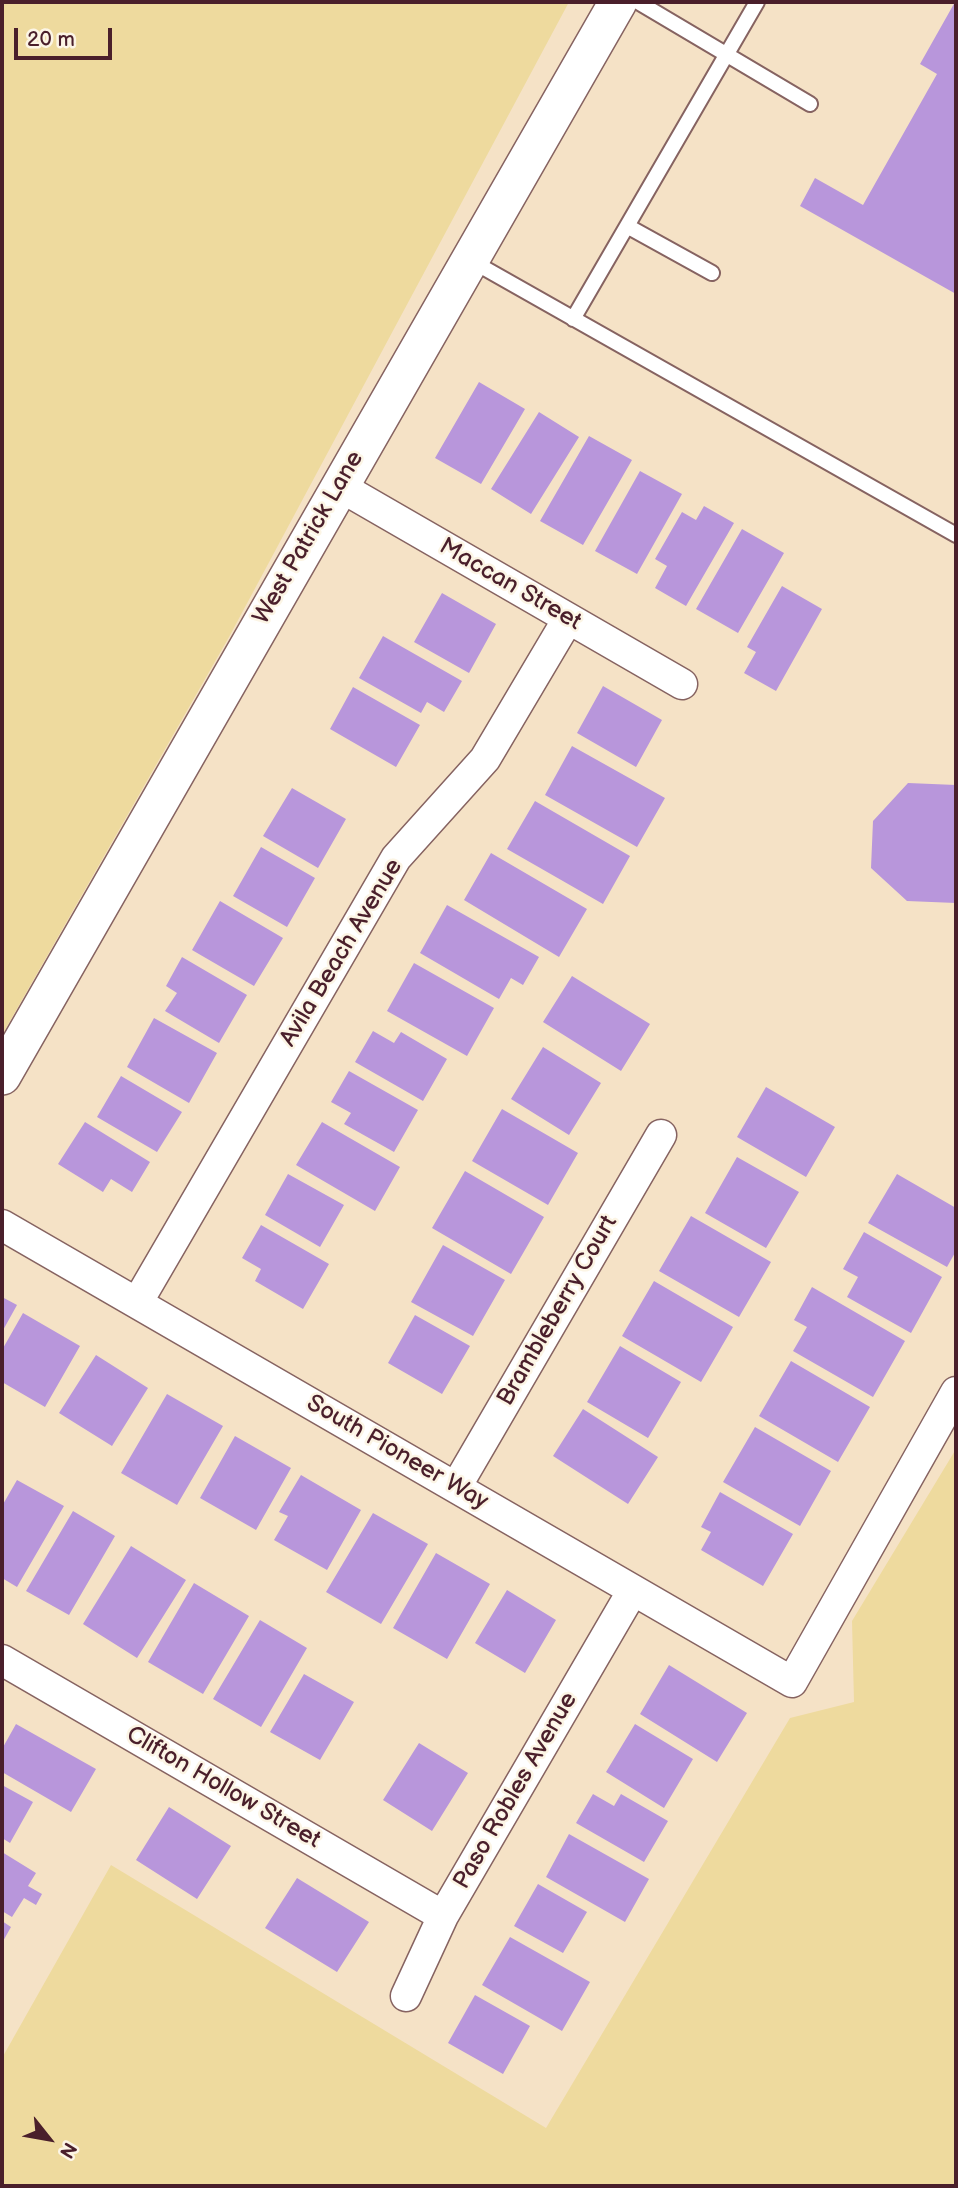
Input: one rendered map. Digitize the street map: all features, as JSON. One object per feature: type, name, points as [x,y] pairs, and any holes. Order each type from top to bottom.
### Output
[{"type":"street","name":"West Patrick Lane","points":[[2,1076],[618,2]]},
{"type":"street","name":"Maccan Street","points":[[339,486],[682,684]]},
{"type":"street","name":"Avila Beach Avenue","points":[[137,1303],[396,858],[485,760],[568,619]]},
{"type":"street","name":"Brambleberry Court","points":[[456,1487],[661,1135]]},
{"type":"street","name":"South Pioneer Way","points":[[2,1224],[792,1682],[956,1392]]},
{"type":"street","name":"Paso Robles Avenue","points":[[406,1996],[443,1916],[633,1590]]},
{"type":"street","name":"Clifton Hollow Street","points":[[2,1660],[443,1916]]},
{"type":"lane","points":[[638,2],[810,104]]},
{"type":"lane","points":[[573,319],[757,2]]},
{"type":"lane","points":[[627,226],[712,273]]},
{"type":"lane","points":[[469,260],[956,534]]},
{"type":"sand","points":[[2,2],[569,2],[229,637],[2,1035]]},
{"type":"sand","points":[[956,1449],[956,2186],[2,2186],[2,2058],[111,1865],[546,2128],[790,1718],[854,1702],[852,1621]]},
{"type":"building","points":[[955,2],[956,294],[800,206],[815,178],[863,205],[937,74],[920,64]]},
{"type":"building","points":[[479,382],[525,409],[481,484],[435,458]]},
{"type":"building","points":[[539,412],[579,437],[531,514],[491,489]]},
{"type":"building","points":[[589,436],[632,460],[583,545],[540,521]]},
{"type":"building","points":[[640,471],[682,494],[637,574],[595,551]]},
{"type":"building","points":[[704,506],[734,523],[686,606],[655,588],[667,566],[655,559],[682,512],[696,520]]},
{"type":"building","points":[[742,529],[784,553],[738,633],[696,609]]},
{"type":"building","points":[[782,586],[822,609],[776,691],[744,673],[756,652],[747,647]]},
{"type":"building","points":[[442,593],[496,624],[469,673],[414,642]]},
{"type":"building","points":[[383,636],[462,681],[444,712],[427,702],[421,713],[359,678]]},
{"type":"building","points":[[603,686],[662,720],[636,767],[577,733]]},
{"type":"building","points":[[353,687],[420,725],[396,767],[330,729]]},
{"type":"building","points":[[572,746],[665,798],[637,847],[545,795]]},
{"type":"building","points":[[908,783],[956,785],[956,903],[907,901],[871,868],[873,821]]},
{"type":"building","points":[[292,788],[346,819],[318,868],[263,836]]},
{"type":"building","points":[[535,801],[630,856],[603,904],[507,849]]},
{"type":"building","points":[[261,847],[315,878],[287,927],[233,896]]},
{"type":"building","points":[[491,853],[587,909],[559,957],[464,900]]},
{"type":"building","points":[[220,901],[283,938],[254,986],[192,950]]},
{"type":"building","points":[[447,905],[539,957],[523,985],[511,978],[499,999],[420,953]]},
{"type":"building","points":[[182,957],[247,995],[219,1043],[165,1011],[177,993],[166,986]]},
{"type":"building","points":[[414,963],[494,1008],[467,1056],[387,1011]]},
{"type":"building","points":[[572,976],[650,1024],[621,1071],[543,1022]]},
{"type":"building","points":[[154,1018],[217,1053],[189,1103],[127,1067]]},
{"type":"building","points":[[373,1031],[394,1043],[401,1032],[447,1059],[423,1101],[355,1062]]},
{"type":"building","points":[[543,1047],[601,1083],[569,1135],[511,1099]]},
{"type":"building","points":[[349,1071],[418,1110],[394,1152],[344,1124],[351,1113],[331,1102]]},
{"type":"building","points":[[121,1076],[182,1112],[157,1152],[97,1117]]},
{"type":"building","points":[[766,1087],[835,1127],[806,1177],[737,1137]]},
{"type":"building","points":[[502,1109],[578,1153],[548,1205],[472,1161]]},
{"type":"building","points":[[85,1122],[150,1162],[132,1192],[111,1179],[103,1192],[58,1164]]},
{"type":"building","points":[[322,1122],[400,1167],[375,1211],[296,1165]]},
{"type":"building","points":[[737,1157],[799,1192],[766,1248],[705,1213]]},
{"type":"building","points":[[465,1171],[544,1217],[511,1274],[432,1228]]},
{"type":"building","points":[[288,1174],[344,1205],[320,1247],[265,1215]]},
{"type":"building","points":[[897,1174],[956,1208],[956,1251],[947,1267],[868,1223]]},
{"type":"building","points":[[691,1216],[771,1262],[739,1317],[659,1271]]},
{"type":"building","points":[[261,1225],[329,1264],[303,1309],[255,1281],[261,1269],[242,1258]]},
{"type":"building","points":[[864,1232],[942,1277],[911,1333],[847,1297],[858,1277],[843,1269]]},
{"type":"building","points":[[443,1245],[505,1280],[473,1336],[411,1302]]},
{"type":"building","points":[[654,1281],[733,1327],[701,1382],[622,1336]]},
{"type":"building","points":[[812,1287],[905,1341],[873,1397],[793,1351],[807,1327],[794,1320]]},
{"type":"building","points":[[2,1297],[17,1305],[2,1332]]},
{"type":"building","points":[[23,1313],[80,1346],[45,1407],[2,1382],[2,1350]]},
{"type":"building","points":[[415,1315],[470,1346],[442,1394],[388,1363]]},
{"type":"building","points":[[620,1346],[681,1382],[648,1438],[587,1402]]},
{"type":"building","points":[[96,1355],[148,1388],[112,1446],[59,1413]]},
{"type":"building","points":[[791,1361],[870,1407],[838,1462],[759,1416]]},
{"type":"building","points":[[167,1394],[223,1426],[177,1505],[121,1473]]},
{"type":"building","points":[[583,1409],[658,1457],[628,1504],[553,1456]]},
{"type":"building","points":[[755,1427],[831,1471],[800,1526],[723,1482]]},
{"type":"building","points":[[235,1436],[291,1468],[256,1530],[200,1498]]},
{"type":"building","points":[[301,1475],[361,1510],[327,1570],[274,1540],[288,1516],[279,1512]]},
{"type":"building","points":[[17,1480],[64,1506],[17,1587],[2,1578],[2,1506]]},
{"type":"building","points":[[720,1492],[793,1534],[763,1586],[701,1550],[711,1532],[701,1527]]},
{"type":"building","points":[[73,1511],[115,1536],[69,1615],[26,1591]]},
{"type":"building","points":[[373,1513],[428,1544],[381,1624],[326,1592]]},
{"type":"building","points":[[131,1546],[186,1580],[137,1658],[83,1624]]},
{"type":"building","points":[[436,1553],[490,1584],[447,1659],[393,1628]]},
{"type":"building","points":[[194,1583],[249,1616],[203,1694],[148,1662]]},
{"type":"building","points":[[507,1590],[556,1620],[525,1673],[475,1643]]},
{"type":"building","points":[[260,1620],[307,1648],[261,1727],[213,1699]]},
{"type":"building","points":[[669,1665],[747,1713],[717,1762],[640,1714]]},
{"type":"building","points":[[304,1674],[354,1702],[320,1760],[270,1732]]},
{"type":"building","points":[[16,1724],[96,1769],[71,1812],[2,1772],[2,1749]]},
{"type":"building","points":[[635,1724],[693,1759],[664,1808],[606,1772]]},
{"type":"building","points":[[419,1743],[468,1773],[432,1831],[383,1800]]},
{"type":"building","points":[[2,1785],[33,1802],[10,1843],[2,1838]]},
{"type":"building","points":[[593,1794],[614,1806],[621,1794],[668,1821],[644,1862],[576,1823]]},
{"type":"building","points":[[169,1807],[231,1846],[197,1899],[136,1860]]},
{"type":"building","points":[[569,1834],[649,1879],[625,1922],[546,1877]]},
{"type":"building","points":[[2,1852],[36,1873],[28,1886],[42,1894],[36,1905],[24,1898],[12,1917],[2,1911]]},
{"type":"building","points":[[297,1878],[369,1922],[337,1972],[265,1928]]},
{"type":"building","points":[[538,1884],[587,1912],[563,1953],[514,1926]]},
{"type":"building","points":[[2,1921],[11,1927],[2,1943]]},
{"type":"building","points":[[510,1937],[590,1982],[562,2031],[482,1985]]},
{"type":"building","points":[[475,1995],[530,2026],[503,2074],[448,2043]]}]
